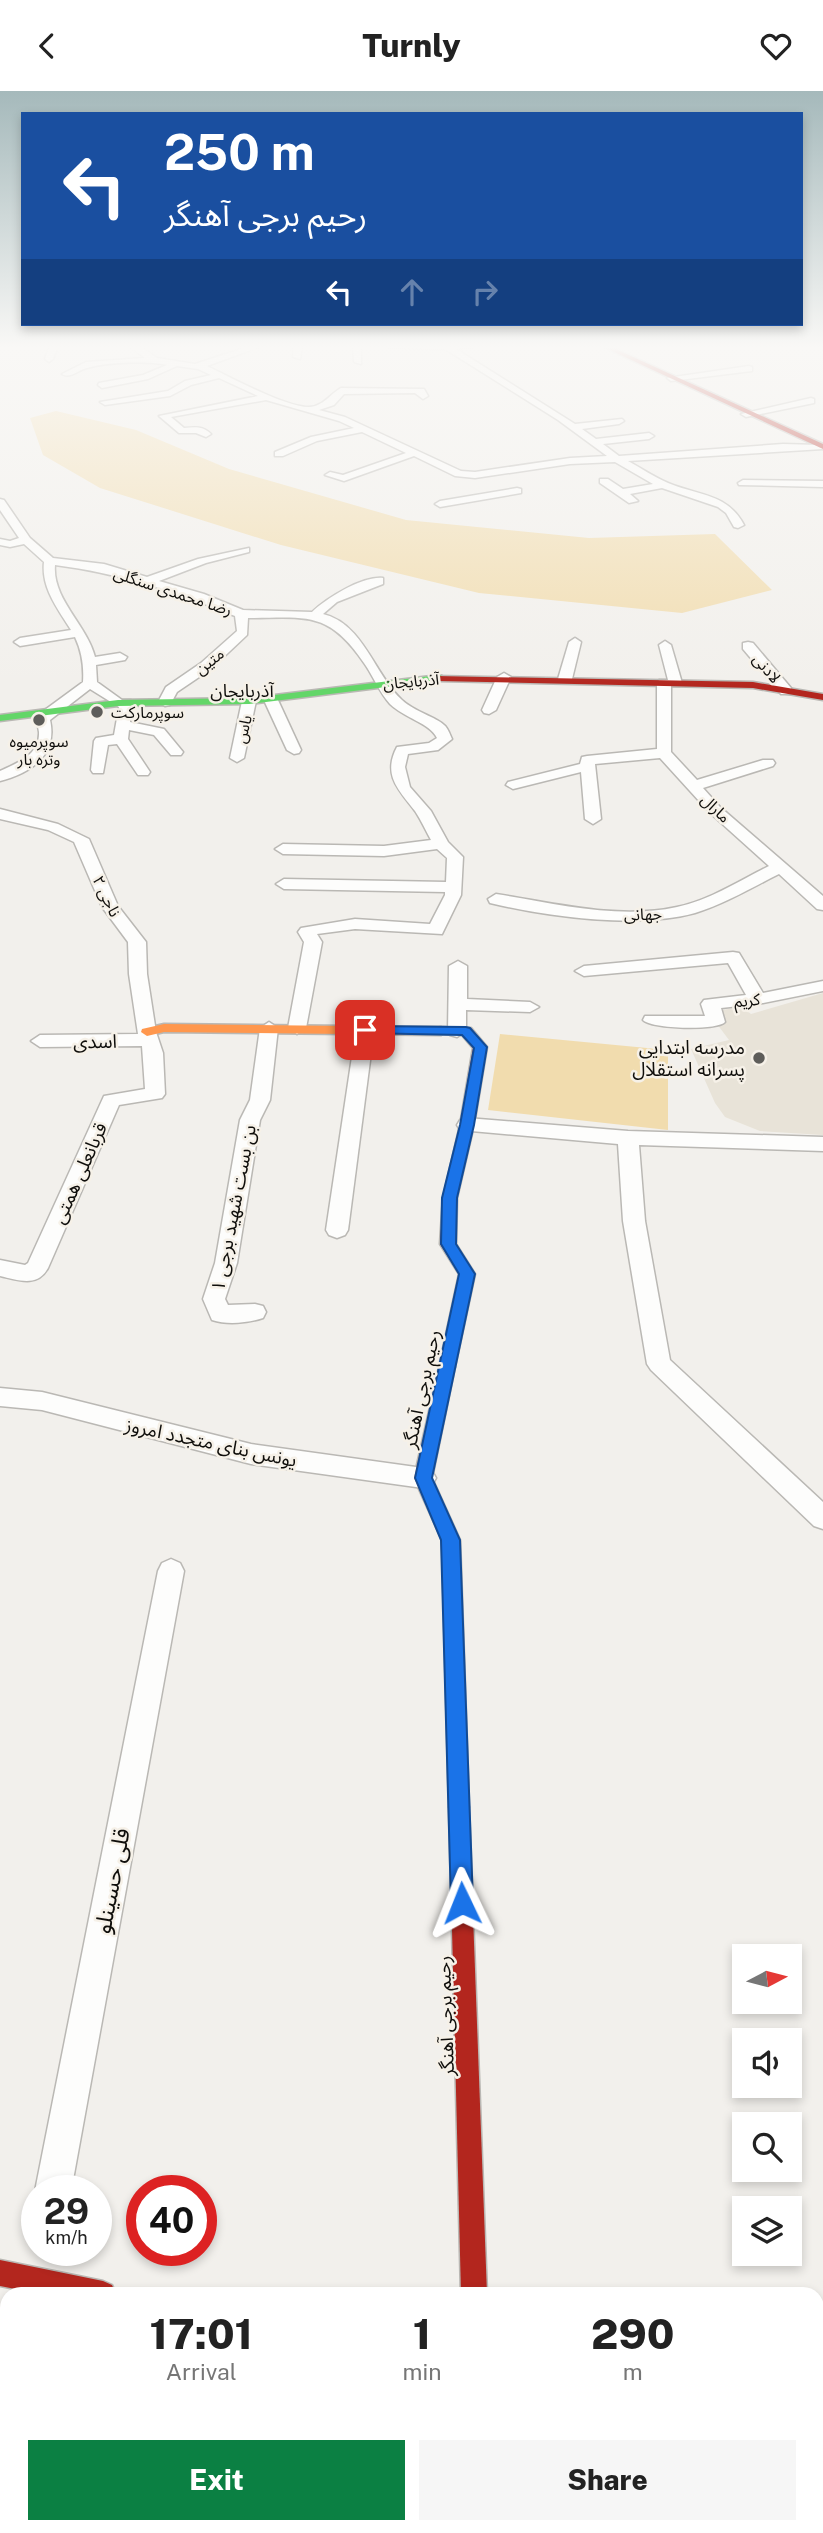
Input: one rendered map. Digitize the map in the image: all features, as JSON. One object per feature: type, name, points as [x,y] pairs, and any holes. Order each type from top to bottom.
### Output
[{"type":"street","points":[[330,475],[344,478],[395,459]]},
{"type":"street","points":[[427,459],[459,474],[570,461],[617,459],[663,485],[722,505],[731,511],[738,525]]},
{"type":"street","points":[[357,461],[375,465]]},
{"type":"street","points":[[440,504],[520,494],[492,472]]},
{"type":"street","points":[[604,481],[633,501]]},
{"type":"street","points":[[743,483],[823,484]]},
{"type":"street","points":[[621,493],[663,485]]},
{"type":"street","points":[[0,502],[26,540],[50,561],[50,581],[79,633],[89,662],[90,683]]},
{"type":"street","points":[[0,541],[10,544],[26,540]]},
{"type":"street","points":[[147,581],[202,561],[245,550]]},
{"type":"street","name":"رضا محمدی سنگلی","points":[[50,561],[104,568],[241,614],[278,613],[328,619],[348,636],[371,663],[380,683]]},
{"type":"street","points":[[314,616],[333,600],[379,581]]},
{"type":"street","name":"متین","points":[[165,702],[171,690],[217,656],[243,632],[241,614]]},
{"type":"street","points":[[20,642],[79,633]]},
{"type":"street","points":[[565,679],[575,642]]},
{"type":"street","points":[[593,820],[587,760],[664,753],[670,683],[665,645]]},
{"type":"street","name":"لادنی","points":[[748,646],[786,691]]},
{"type":"street","points":[[89,662],[120,657]]},
{"type":"street","name":"آذربایجان","points":[[0,718],[122,703],[250,701],[443,677],[753,685],[823,697]]},
{"type":"street","points":[[489,710],[505,677]]},
{"type":"street","points":[[90,683],[122,703],[122,732],[142,772]]},
{"type":"street","points":[[0,777],[34,760],[44,748],[46,731],[43,718],[60,710],[72,695],[90,683]]},
{"type":"street","points":[[297,1028],[313,942],[307,932],[321,927],[356,924],[436,930],[453,895],[455,857],[441,844],[423,811],[403,788],[398,767],[402,750],[433,747],[445,739],[439,727],[412,715],[395,701],[380,683]]},
{"type":"street","points":[[270,698],[294,750]]},
{"type":"street","name":"یاس","points":[[236,758],[250,701]]},
{"type":"street","points":[[98,770],[100,741],[122,732],[159,732],[176,752]]},
{"type":"street","name":"مارال","points":[[664,753],[715,810],[823,905]]},
{"type":"street","points":[[694,786],[768,763]]},
{"type":"street","points":[[513,785],[588,766]]},
{"type":"street","name":"ناجی ۲","points":[[0,814],[53,827],[81,839],[110,907],[137,942],[138,974],[149,1036]]},
{"type":"street","points":[[283,849],[384,851],[441,844]]},
{"type":"street","name":"جهانی","points":[[496,899],[625,916],[650,916],[679,912],[781,867]]},
{"type":"street","points":[[284,884],[453,887]]},
{"type":"street","points":[[584,971],[733,957],[758,999]]},
{"type":"street","points":[[149,1036],[164,1028],[457,1031],[457,966]]},
{"type":"street","name":"کریم","points":[[652,1020],[716,1022],[710,1004],[758,999],[823,986]]},
{"type":"street","points":[[457,1004],[530,1007]]},
{"type":"street","name":"بن بست شهید برجی ۱","points":[[255,1312],[220,1314],[215,1299],[226,1263],[250,1120],[260,1100],[269,1028]]},
{"type":"street","points":[[337,1230],[365,1030]]},
{"type":"street","name":"رحیم برجی آهنگر","points":[[457,1031],[466,1031],[480,1047],[467,1125],[450,1198],[448,1244],[467,1274],[424,1478],[451,1540],[474,2287]]},
{"type":"street","name":"اسدی","points":[[40,1041],[149,1036]]},
{"type":"street","name":"قربانعلی همتی","points":[[0,1268],[29,1274],[37,1268],[111,1100],[155,1094],[154,1053],[149,1036]]},
{"type":"street","points":[[467,1125],[628,1138],[823,1144]]},
{"type":"street","points":[[628,1138],[634,1221],[659,1364],[823,1518]]},
{"type":"street","name":"یونس بنای متجدد امروز","points":[[0,1397],[42,1401],[251,1454],[424,1478]]},
{"type":"street","name":"قلی حسینلو","points":[[56,2175],[171,1571]]},
{"type":"street","points":[[0,2273],[43,2266],[88,2287]]},
{"type":"shaded area","points":[[50,459],[205,459],[229,469],[406,520],[589,538],[715,534],[772,590],[682,613],[479,593],[281,545],[100,488]]},
{"type":"shaded area","name":"مدرسه ابتدایی پسرانه استقلال","points":[[823,993],[823,1135],[760,1131],[725,1117],[715,1103],[691,1049],[729,1040],[708,1012],[742,1007],[751,1014]]},
{"type":"shaded area","points":[[500,1034],[668,1050],[668,1130],[488,1110]]},
{"type":"traffic: fast","points":[[0,718],[118,703],[249,701],[439,678]]},
{"type":"traffic: slow","points":[[147,1032],[164,1028],[441,1031]]},
{"type":"traffic: slow","points":[[447,1367],[423,1478],[451,1540],[459,1807]]},
{"type":"traffic: jam","points":[[439,678],[753,685],[823,697]]},
{"type":"traffic: jam","points":[[441,1031],[466,1031],[480,1047],[467,1125],[450,1198],[448,1244],[467,1274],[447,1367]]},
{"type":"traffic: jam","points":[[459,1807],[474,2287]]},
{"type":"traffic: jam","points":[[0,2273],[69,2287]]},
{"type":"place","name":"سوپرمارکت","points":[[97,712]]},
{"type":"place","name":"سوپرمیوه وتره بار","points":[[39,720]]},
{"type":"place","name":"مدرسه ابتدایی پسرانه استقلال","points":[[759,1058]]},
{"type":"district","name":"آذربایجان","points":[[242,691]]},
{"type":"route","points":[[365,1030],[466,1031],[480,1047],[467,1125],[450,1198],[448,1244],[467,1274],[424,1478],[451,1540],[462,1903]]}]
